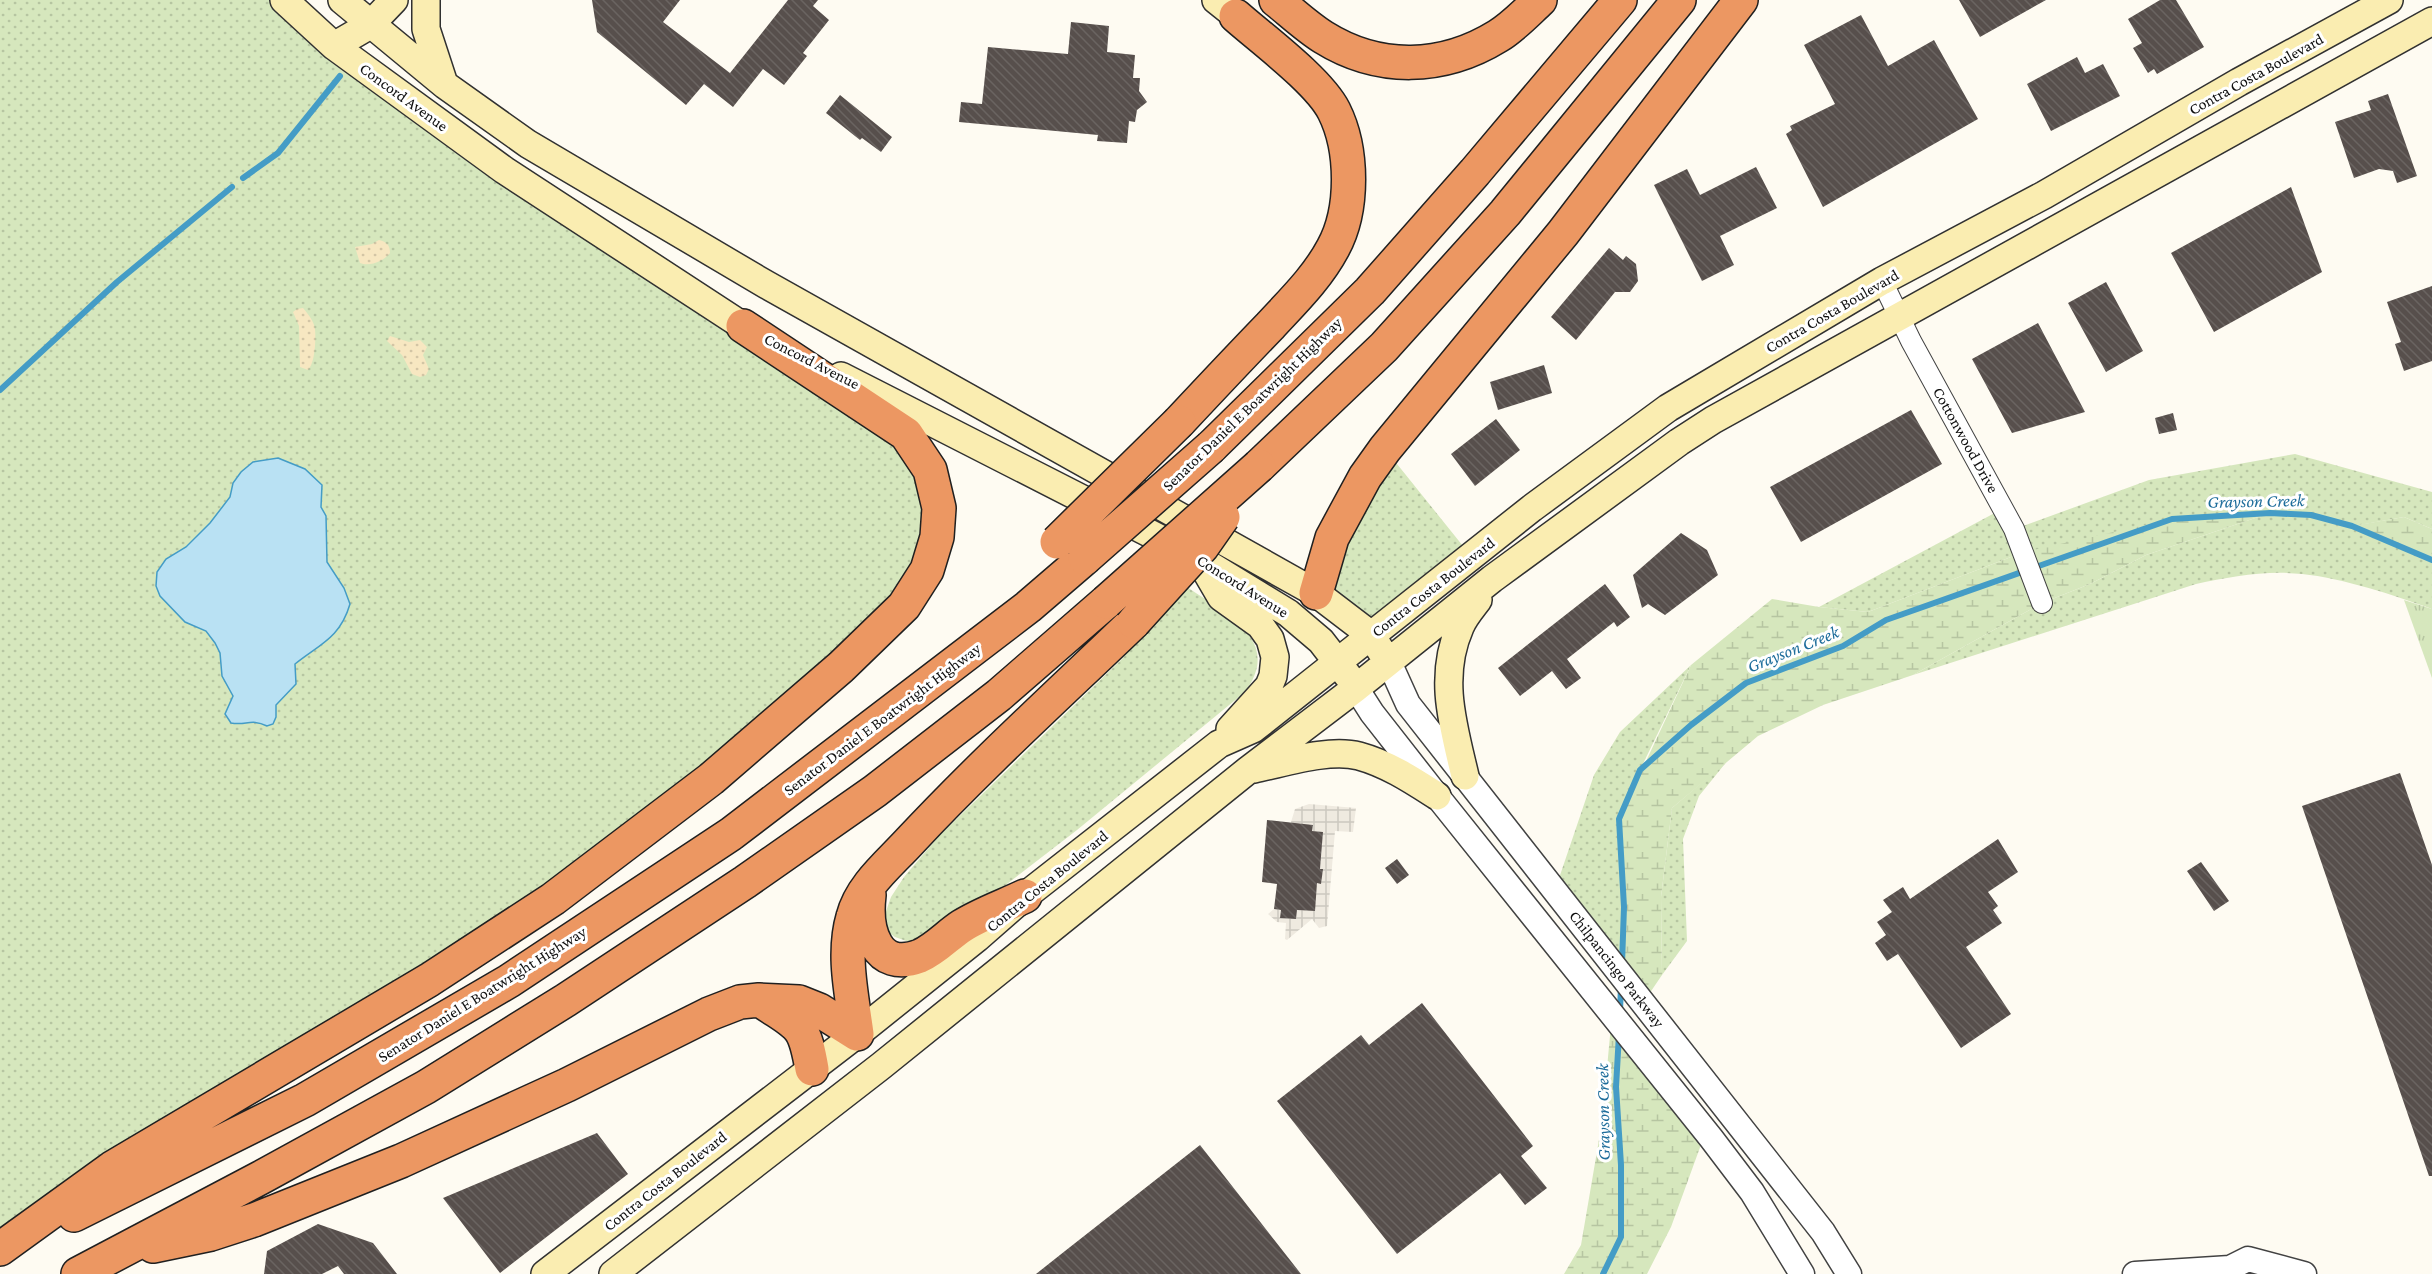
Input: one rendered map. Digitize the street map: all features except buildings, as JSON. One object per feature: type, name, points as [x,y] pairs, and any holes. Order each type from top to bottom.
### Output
[{"type":"highway","points":[[1276,0],[1324,38],[1362,55],[1398,63],[1430,63],[1467,52],[1499,35],[1540,0]]},
{"type":"highway","name":"Senator Daniel E Boatwright Highway","points":[[0,1251],[305,1100],[509,981],[731,834],[1028,607],[1211,447],[1370,291],[1475,172],[1620,0]]},
{"type":"highway","points":[[78,1274],[426,1087],[586,987],[875,791],[999,695],[1259,466],[1392,338],[1504,213],[1679,0]]},
{"type":"highway","points":[[1316,593],[1332,538],[1365,477],[1563,233],[1741,0]]},
{"type":"highway","points":[[1028,607],[1057,542],[1179,422],[1313,280],[1334,247],[1345,210],[1350,182],[1345,146],[1333,111],[1316,87],[1226,8]]},
{"type":"highway","points":[[0,1251],[112,1168],[429,980],[553,899],[711,779],[841,667],[904,606],[927,570],[937,537],[939,508],[930,470],[906,434],[743,326]]},
{"type":"highway","points":[[857,1034],[848,961],[848,937],[860,899],[871,883],[933,816],[1134,622],[1202,547],[1259,466]]},
{"type":"highway","points":[[871,883],[867,913],[874,943],[888,956],[903,959],[931,951],[963,926],[1025,896]]},
{"type":"highway","points":[[116,1254],[211,1234],[254,1220],[401,1161],[567,1084],[709,1014],[740,1002],[759,1000],[799,1002],[819,1010],[857,1034]]},
{"type":"highway","points":[[759,1000],[801,1028],[808,1044],[812,1069]]},
{"type":"main road","name":"Concord Avenue","points":[[284,0],[334,46],[504,170],[743,326],[1198,558],[1288,613],[1321,640],[1356,688]]},
{"type":"main road","points":[[334,46],[370,25],[394,0]]},
{"type":"main road","points":[[426,0],[426,29],[445,85]]},
{"type":"main road","name":"Contra Costa Boulevard","points":[[545,1274],[857,1034],[977,938],[1025,896],[1219,744],[1252,729],[1537,504],[1668,408],[1882,281],[2044,195],[2239,82],[2389,0]]},
{"type":"main road","name":"Concord Avenue","points":[[345,1],[370,25],[445,85],[528,144],[767,285],[1316,593],[1371,635],[1389,662]]},
{"type":"main road","points":[[334,46],[345,1]]},
{"type":"main road","name":"Contra Costa Boulevard","points":[[613,1274],[880,1066],[1247,771],[1356,688],[1492,579],[1679,442],[1762,393],[2432,21]]},
{"type":"main road","points":[[1762,393],[1773,361],[1841,323],[1846,315],[1848,301]]},
{"type":"main road","points":[[1198,558],[1221,597],[1260,625],[1270,639],[1275,657],[1273,676],[1269,686],[1262,696],[1242,714],[1219,744]]},
{"type":"main road","points":[[1465,776],[1449,707],[1449,668],[1460,626],[1492,579]]},
{"type":"main road","points":[[1247,771],[1326,755],[1358,756],[1395,769],[1437,796]]},
{"type":"street","name":"Cottonwood Drive","points":[[1882,281],[2004,508],[2024,552],[2042,603]]},
{"type":"street","name":"Chilpancingo Parkway","points":[[1389,662],[1408,704],[1823,1232],[1849,1274]]},
{"type":"street","name":"Chilpancingo Parkway","points":[[1356,688],[1372,713],[1437,796],[1517,893],[1752,1192],[1802,1274]]},
{"type":"street","points":[[1517,893],[1525,889],[1535,891],[1579,936],[1600,948]]},
{"type":"street","points":[[1642,1052],[1660,1056],[1680,1071],[1726,1130],[1745,1144],[1754,1144]]},
{"type":"street","points":[[2135,1274],[2233,1271],[2248,1259],[2304,1274]]},
{"type":"green space","points":[[0,0],[284,0],[930,470],[927,570],[711,779],[0,1249]]},
{"type":"green space","points":[[1385,449],[1471,556],[1371,635],[1316,593]]},
{"type":"green space","points":[[2295,454],[2432,492],[2432,529],[2404,517],[2354,526],[2432,560],[2432,609],[2368,588],[2318,576],[2289,573],[2248,575],[2196,584],[1913,675],[2042,603],[2090,584],[2146,555],[2267,514],[2024,552],[1868,612],[1819,607],[2004,508],[2015,529],[2149,480]]},
{"type":"green space","points":[[2270,513],[2146,555],[2090,584],[2042,603],[1913,675],[1823,705],[1758,736],[1672,808],[1661,897],[1662,975],[1643,1003],[1620,974],[1624,907],[1619,819],[1691,665],[1772,599],[1868,612],[2024,552],[2172,519]]},
{"type":"green space","points":[[2404,517],[2432,529],[2432,560],[2352,526]]},
{"type":"green space","points":[[1187,587],[1232,618],[1254,642],[1258,657],[1255,673],[1245,692],[1077,830],[941,935],[912,943],[888,932],[884,917],[891,897],[904,877],[939,836],[1122,659],[1163,610]]},
{"type":"green space","points":[[2404,600],[2432,609],[2432,678]]},
{"type":"green space","points":[[1691,665],[1640,770],[1624,907],[1620,974],[1555,890],[1594,775],[1620,732]]},
{"type":"green space","points":[[1728,760],[1699,796],[1683,839],[1687,941],[1662,975],[1661,897],[1672,808]]},
{"type":"green space","points":[[1612,1014],[1706,1131],[1671,1227],[1647,1274],[1564,1274],[1581,1245],[1602,1122]]},
{"type":"sand","points":[[379,240],[388,244],[390,253],[376,262],[360,263],[355,247],[372,244]]},
{"type":"sand","points":[[303,308],[312,320],[315,329],[314,357],[308,370],[300,367],[299,326],[293,312]]},
{"type":"sand","points":[[390,336],[409,342],[420,340],[427,347],[423,355],[429,369],[426,375],[420,377],[412,374],[402,355],[387,341]]},
{"type":"shaded area","points":[[1309,804],[1356,808],[1353,832],[1335,831],[1327,926],[1319,928],[1312,919],[1287,940],[1285,939],[1286,923],[1277,922],[1268,914],[1274,909],[1281,910],[1280,918],[1296,919],[1297,910],[1314,911],[1317,883],[1321,883],[1323,833],[1312,831],[1313,825],[1292,826],[1291,822],[1295,809]]},
{"type":"water","points":[[278,458],[305,469],[322,485],[321,507],[326,516],[327,562],[344,588],[350,604],[346,616],[335,633],[295,664],[296,684],[276,705],[276,717],[273,724],[267,726],[253,722],[231,723],[225,714],[233,696],[222,676],[220,653],[206,631],[185,622],[160,596],[156,586],[157,572],[166,559],[186,547],[210,523],[230,497],[233,483],[241,472],[253,462]]},
{"type":"waterway","points":[[243,178],[278,153],[340,76]]},
{"type":"waterway","points":[[0,390],[117,282],[232,187]]},
{"type":"waterway","name":"Grayson Creek","points":[[1622,964],[1624,907],[1619,819],[1640,770],[1691,725],[1746,683],[1843,646],[1886,620],[2172,519],[2270,513],[2311,515],[2352,526],[2432,560]]},
{"type":"waterway","name":"Grayson Creek","points":[[1620,1011],[1621,986]]},
{"type":"waterway","name":"Grayson Creek","points":[[1603,1274],[1621,1237],[1621,1165],[1616,1087],[1619,1034]]}]
